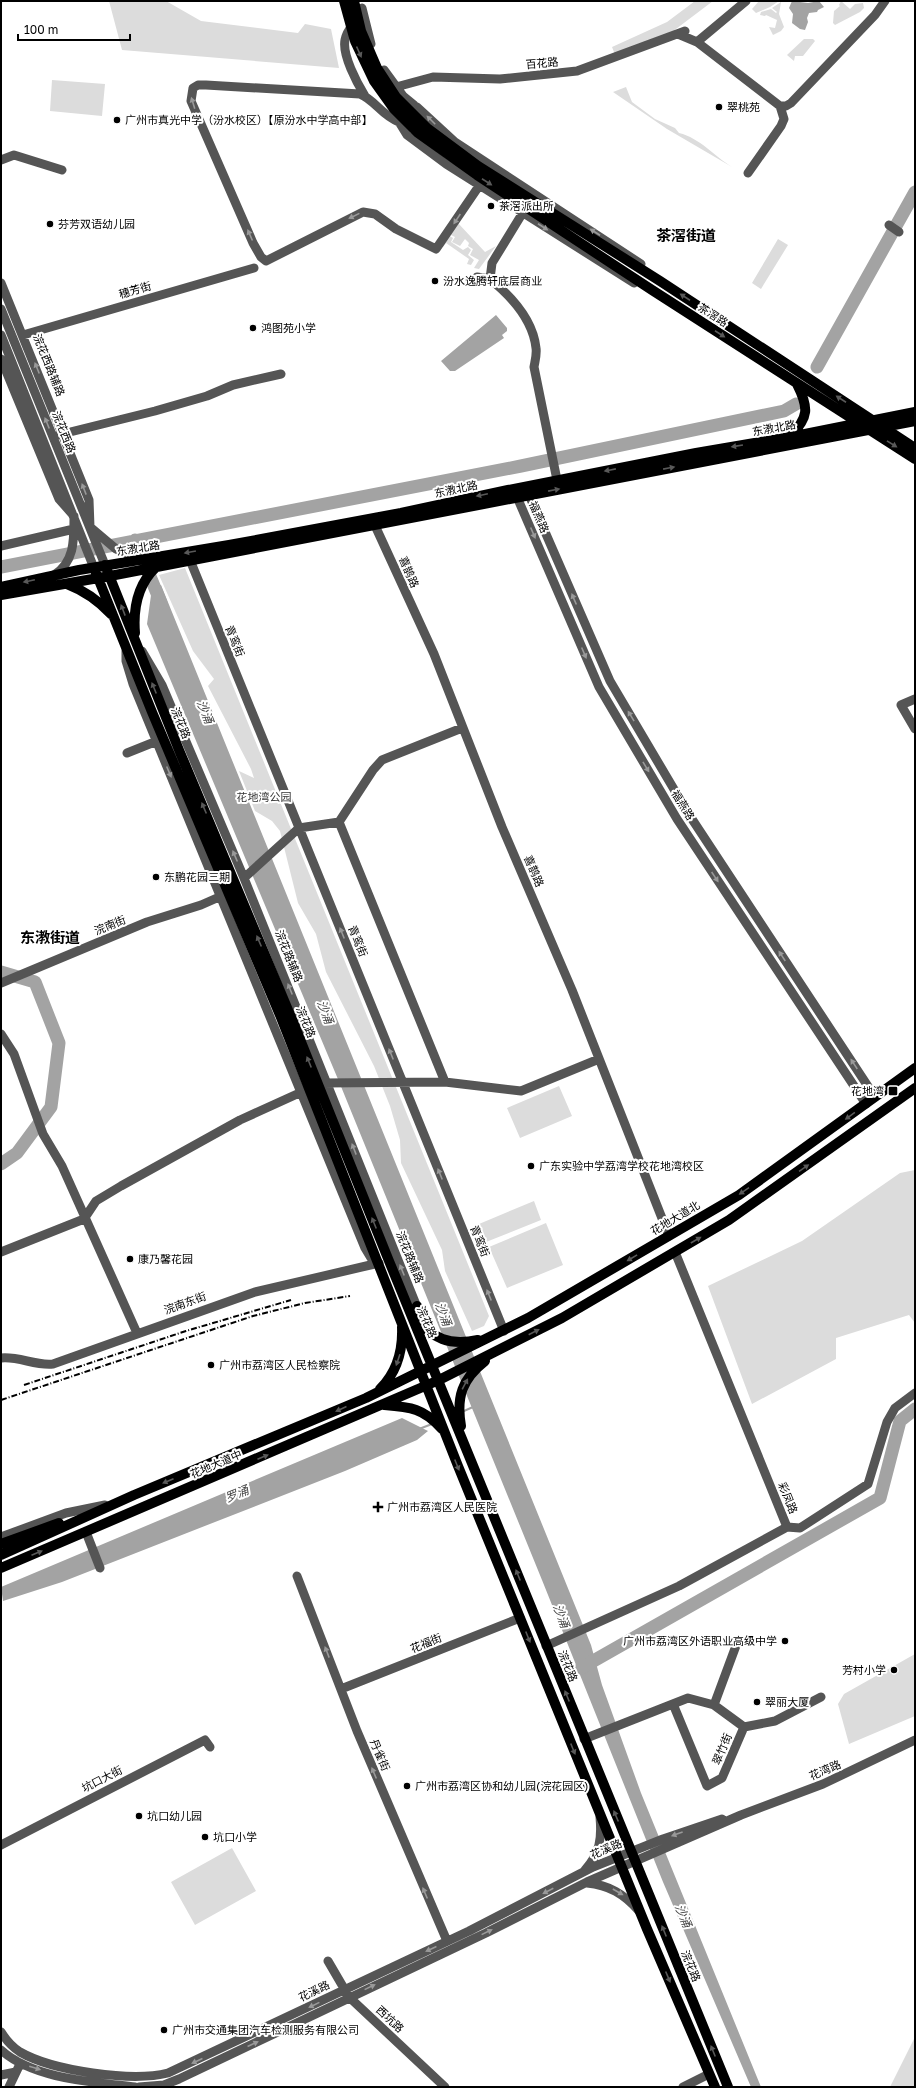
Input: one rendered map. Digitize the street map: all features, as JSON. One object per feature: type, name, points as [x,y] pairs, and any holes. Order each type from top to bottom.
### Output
[{"type":"main road","points":[[344,1],[355,41],[362,59],[384,95],[406,121],[447,154],[548,216]]},
{"type":"main road","points":[[354,1],[368,50],[386,83],[410,113],[432,133],[548,216]]},
{"type":"main road","name":"茶滘路","points":[[548,216],[660,281],[915,448]]},
{"type":"main road","name":"茶滘路","points":[[548,216],[652,290],[915,459]]},
{"type":"main road","points":[[790,438],[802,423],[807,407],[797,384]]},
{"type":"main road","name":"东漖北路","points":[[154,562],[190,560],[374,522],[557,480],[696,453],[790,438],[915,412]]},
{"type":"main road","name":"东漖北路","points":[[1,595],[110,576],[142,569],[154,562],[529,495],[915,421]]},
{"type":"main road","name":"东漖北路","points":[[1,586],[52,576],[93,563],[142,569]]},
{"type":"main road","name":"浣花路","points":[[93,563],[125,643],[160,740],[249,953],[314,1087]]},
{"type":"main road","name":"浣花路","points":[[105,565],[314,1087],[315,1101],[434,1402],[442,1429],[642,1915],[715,2087]]},
{"type":"main road","points":[[136,643],[135,611],[142,569]]},
{"type":"main road","points":[[65,584],[80,589],[92,596],[115,618]]},
{"type":"main road","name":"花地大道北","points":[[433,1366],[482,1340],[504,1331],[588,1285],[739,1195],[915,1068]]},
{"type":"main road","points":[[439,1380],[562,1318],[729,1220],[915,1088]]},
{"type":"main road","name":"浣花路","points":[[315,1101],[423,1331],[433,1366],[447,1400],[458,1420],[464,1443],[584,1739],[638,1854],[728,2087]]},
{"type":"main road","points":[[413,1308],[423,1331],[441,1339],[460,1343],[482,1340]]},
{"type":"main road","points":[[402,1322],[401,1351],[398,1362],[388,1381],[376,1393],[382,1405],[417,1409],[428,1415],[442,1429]]},
{"type":"main road","points":[[458,1420],[459,1400],[462,1388],[471,1374],[493,1354]]},
{"type":"main road","name":"花地大道中","points":[[1,1555],[134,1495],[376,1393],[433,1366]]},
{"type":"main road","name":"花地大道中","points":[[1,1568],[439,1380]]},
{"type":"main road","points":[[1,1544],[134,1495]]},
{"type":"street","points":[[746,1],[697,42],[780,106],[784,120],[748,172]]},
{"type":"street","points":[[780,106],[786,106],[791,103],[875,15],[885,1]]},
{"type":"street","points":[[373,49],[366,30],[362,8],[347,32],[344,44],[353,73],[365,96],[384,114],[399,122],[408,135],[419,144],[479,186],[613,271],[639,286],[652,290]]},
{"type":"street","name":"百花路","points":[[396,87],[433,77],[500,78],[577,71],[681,33],[697,42]]},
{"type":"street","points":[[345,49],[349,39],[359,34],[366,37],[386,73],[396,87],[455,142],[617,247],[648,269],[660,281]]},
{"type":"street","points":[[365,96],[345,92],[198,85],[192,88],[192,101],[253,243],[261,257],[266,261],[363,212],[375,214],[396,229],[436,249],[479,186]]},
{"type":"street","points":[[399,122],[401,112],[405,108],[414,105]]},
{"type":"street","points":[[1,160],[14,155],[62,170]]},
{"type":"street","points":[[490,279],[492,263],[522,214]]},
{"type":"street","points":[[889,225],[899,232]]},
{"type":"street","name":"穗芳街","points":[[23,335],[254,268]]},
{"type":"street","points":[[477,277],[490,279],[511,298],[531,328],[537,349],[534,367],[557,480]]},
{"type":"street","name":"浣花西路辅路","points":[[1,283],[89,500],[90,527]]},
{"type":"street","name":"浣花西路","points":[[1,309],[90,527],[98,538],[105,565]]},
{"type":"street","name":"浣花西路","points":[[1,335],[36,432]]},
{"type":"street","points":[[1,359],[36,432],[59,499],[74,516],[93,563]]},
{"type":"street","points":[[53,436],[155,411],[207,396],[233,385],[281,374]]},
{"type":"street","name":"福燕路","points":[[529,495],[610,681],[688,813],[875,1097]]},
{"type":"street","name":"福燕路","points":[[518,497],[599,687],[677,819],[866,1104]]},
{"type":"street","points":[[52,576],[61,570],[70,559],[74,543],[74,516]]},
{"type":"street","name":"喜鹊路","points":[[374,522],[434,654],[462,728],[599,1059],[669,1236]]},
{"type":"street","points":[[1,546],[74,529]]},
{"type":"street","points":[[98,538],[116,549],[142,569]]},
{"type":"street","name":"青鸾街","points":[[190,560],[504,1331]]},
{"type":"street","name":"浣花路辅路","points":[[136,643],[152,665],[162,685],[244,878],[314,1087],[413,1308]]},
{"type":"street","points":[[915,699],[901,706],[915,729]]},
{"type":"street","points":[[244,878],[299,828],[339,822],[373,770],[382,760],[462,728]]},
{"type":"street","points":[[127,753],[160,740]]},
{"type":"street","points":[[339,822],[445,1082]]},
{"type":"street","name":"浣南街","points":[[1,982],[147,922],[201,905],[225,894]]},
{"type":"street","points":[[1,1034],[14,1054],[43,1134],[62,1166],[84,1219],[137,1333]]},
{"type":"street","points":[[1,1252],[84,1219],[96,1201],[121,1186],[234,1123],[314,1087],[378,1082],[445,1082],[521,1091],[599,1059]]},
{"type":"street","name":"彩凤路","points":[[546,1646],[678,1586],[787,1527],[675,1252]]},
{"type":"street","name":"浣南东街","points":[[1,1358],[10,1357],[44,1365],[53,1364],[267,1288],[379,1263]]},
{"type":"street","points":[[787,1527],[800,1528],[868,1484],[887,1422],[895,1408],[915,1393]]},
{"type":"street","points":[[1,1537],[66,1513],[108,1505]]},
{"type":"street","points":[[86,1532],[100,1568]]},
{"type":"street","name":"丹雀街","points":[[297,1576],[366,1753],[447,1941]]},
{"type":"street","name":"花福街","points":[[341,1689],[520,1618]]},
{"type":"street","points":[[714,1705],[737,1643]]},
{"type":"street","points":[[744,1727],[775,1721],[821,1697]]},
{"type":"street","name":"翠竹街","points":[[584,1739],[688,1698],[714,1705],[744,1727],[722,1778],[707,1786],[673,1704]]},
{"type":"street","name":"坑口大街","points":[[1,1845],[205,1740],[210,1747]]},
{"type":"street","name":"花湾路","points":[[638,1854],[824,1784],[915,1740]]},
{"type":"street","points":[[582,1873],[598,1852],[601,1832],[600,1812]]},
{"type":"street","name":"花溪路","points":[[139,2087],[164,2084],[179,2079],[582,1873],[638,1854]]},
{"type":"street","name":"花溪路","points":[[1,2032],[7,2041],[16,2049],[35,2059],[59,2066],[100,2073],[153,2077],[184,2066],[347,1993],[585,1883],[620,1861]]},
{"type":"street","points":[[585,1883],[600,1884],[623,1894],[642,1915]]},
{"type":"street","name":"西坑路","points":[[328,1961],[347,1993],[446,2087]]},
{"type":"street","points":[[1,2050],[18,2068]]},
{"type":"street","points":[[9,2087],[18,2068]]},
{"type":"street","points":[[1,2075],[18,2068],[64,2077],[135,2087]]},
{"type":"street","points":[[683,2087],[709,2074]]},
{"type":"green space","points":[[109,1],[166,1],[201,21],[298,33],[305,24],[331,29],[339,68],[122,50]]},
{"type":"green space","points":[[695,1],[713,1],[672,32],[616,57],[612,47],[667,22]]},
{"type":"green space","points":[[759,1],[779,1],[756,13],[752,9]]},
{"type":"green space","points":[[841,1],[850,9],[855,4],[863,3],[864,8],[860,12],[835,25],[833,23],[834,11],[840,6]]},
{"type":"green space","points":[[781,2],[779,14],[784,27],[781,31],[773,35],[769,27],[775,28],[777,20],[766,15],[760,15],[761,12],[771,9],[776,13],[777,12],[772,8]]},
{"type":"green space","points":[[804,39],[813,39],[815,41],[803,56],[795,56],[794,61],[787,55]]},
{"type":"green space","points":[[52,80],[105,84],[102,116],[50,111]]},
{"type":"green space","points":[[626,87],[632,102],[655,119],[675,128],[679,133],[694,139],[725,163],[667,129],[613,92]]},
{"type":"green space","points":[[458,223],[485,252],[496,246],[479,269],[474,268],[479,260],[470,255],[473,249],[468,246],[469,243],[465,239],[460,246],[452,242],[455,237],[449,234]]},
{"type":"green space","points":[[448,235],[453,238],[451,242],[463,250],[468,247],[471,250],[468,255],[474,260],[471,265],[467,264],[469,259],[446,243],[443,247],[442,245]]},
{"type":"green space","points":[[778,239],[788,245],[761,289],[752,283]]},
{"type":"green space","name":"花地湾公园","points":[[185,568],[489,1316],[484,1326],[472,1331],[445,1271],[442,1250],[401,1163],[400,1140],[390,1106],[374,1066],[326,972],[316,934],[298,903],[280,831],[272,821],[255,811],[239,771],[254,778],[251,769],[208,686],[214,679],[193,651],[159,575]]},
{"type":"green space","points":[[559,1086],[572,1116],[520,1138],[507,1108]]},
{"type":"green space","points":[[915,1170],[915,1323],[909,1315],[836,1338],[836,1359],[752,1404],[708,1286],[802,1241],[900,1173]]},
{"type":"green space","points":[[534,1201],[541,1220],[486,1242],[479,1224]]},
{"type":"green space","points":[[546,1223],[563,1265],[507,1288],[489,1247]]},
{"type":"green space","name":"芳村小学","points":[[915,1654],[915,1716],[849,1744],[838,1704],[844,1694]]},
{"type":"green space","points":[[232,1848],[256,1891],[195,1925],[171,1882]]},
{"type":"green space","points":[[915,2037],[915,2087],[890,2087]]},
{"type":"water","points":[[792,1],[808,3],[819,1],[824,7],[817,12],[809,13],[805,30],[800,29],[792,23],[793,14],[789,8]]},
{"type":"water","points":[[496,315],[507,328],[507,331],[502,335],[504,338],[455,371],[450,371],[441,361]]},
{"type":"water","points":[[161,585],[591,1645],[602,1685],[641,1793],[761,2087],[751,2087],[663,1882],[340,1084],[147,624],[152,588]]},
{"type":"water","points":[[402,1418],[428,1431],[417,1440],[345,1471],[62,1582],[3,1601],[1,1587]]},
{"type":"waterway","points":[[817,367],[915,192]]},
{"type":"waterway","points":[[1,567],[521,466],[784,411],[796,404]]},
{"type":"waterway","name":"沙涌","points":[[135,540],[161,603]]},
{"type":"waterway","points":[[1,972],[35,982],[59,1043],[51,1107],[17,1153],[1,1164]]},
{"type":"waterway","name":"罗涌","points":[[464,1411],[473,1407]]},
{"type":"waterway","points":[[581,1668],[880,1498],[900,1421],[915,1409]]},
{"type":"waterway","name":"罗涌","points":[[419,1429],[432,1424]]},
{"type":"railway","points":[[1,1400],[253,1316],[305,1303],[350,1296]]},
{"type":"railway","points":[[24,1385],[186,1331],[291,1300]]},
{"type":"place","name":"翠桃苑","points":[[719,107]]},
{"type":"place","name":"广州市真光中学（汾水校区）【原汾水中学高中部】","points":[[117,120]]},
{"type":"place","name":"茶滘派出所","points":[[491,206]]},
{"type":"place","name":"芬芳双语幼儿园","points":[[50,224]]},
{"type":"place","name":"汾水逸腾轩底层商业","points":[[435,281]]},
{"type":"place","name":"鸿图苑小学","points":[[253,328]]},
{"type":"place","name":"东鹏花园三期","points":[[156,877]]},
{"type":"place","name":"花地湾","points":[[893,1091]]},
{"type":"place","name":"广东实验中学荔湾学校花地湾校区","points":[[531,1166]]},
{"type":"place","name":"康乃馨花园","points":[[130,1259]]},
{"type":"place","name":"广州市荔湾区人民检察院","points":[[211,1365]]},
{"type":"place","name":"广州市荔湾区人民医院","points":[[378,1507]]},
{"type":"place","name":"广州市荔湾区外语职业高级中学","points":[[785,1641]]},
{"type":"place","name":"芳村小学","points":[[894,1670]]},
{"type":"place","name":"翠丽大厦","points":[[757,1702]]},
{"type":"place","name":"广州市荔湾区协和幼儿园(浣花园区)","points":[[407,1786]]},
{"type":"place","name":"坑口幼儿园","points":[[139,1816]]},
{"type":"place","name":"坑口小学","points":[[205,1837]]},
{"type":"place","name":"广州市交通集团汽车检测服务有限公司","points":[[164,2030]]},
{"type":"district","name":"茶滘街道","points":[[686,236]]},
{"type":"district","name":"东漖街道","points":[[50,938]]}]
